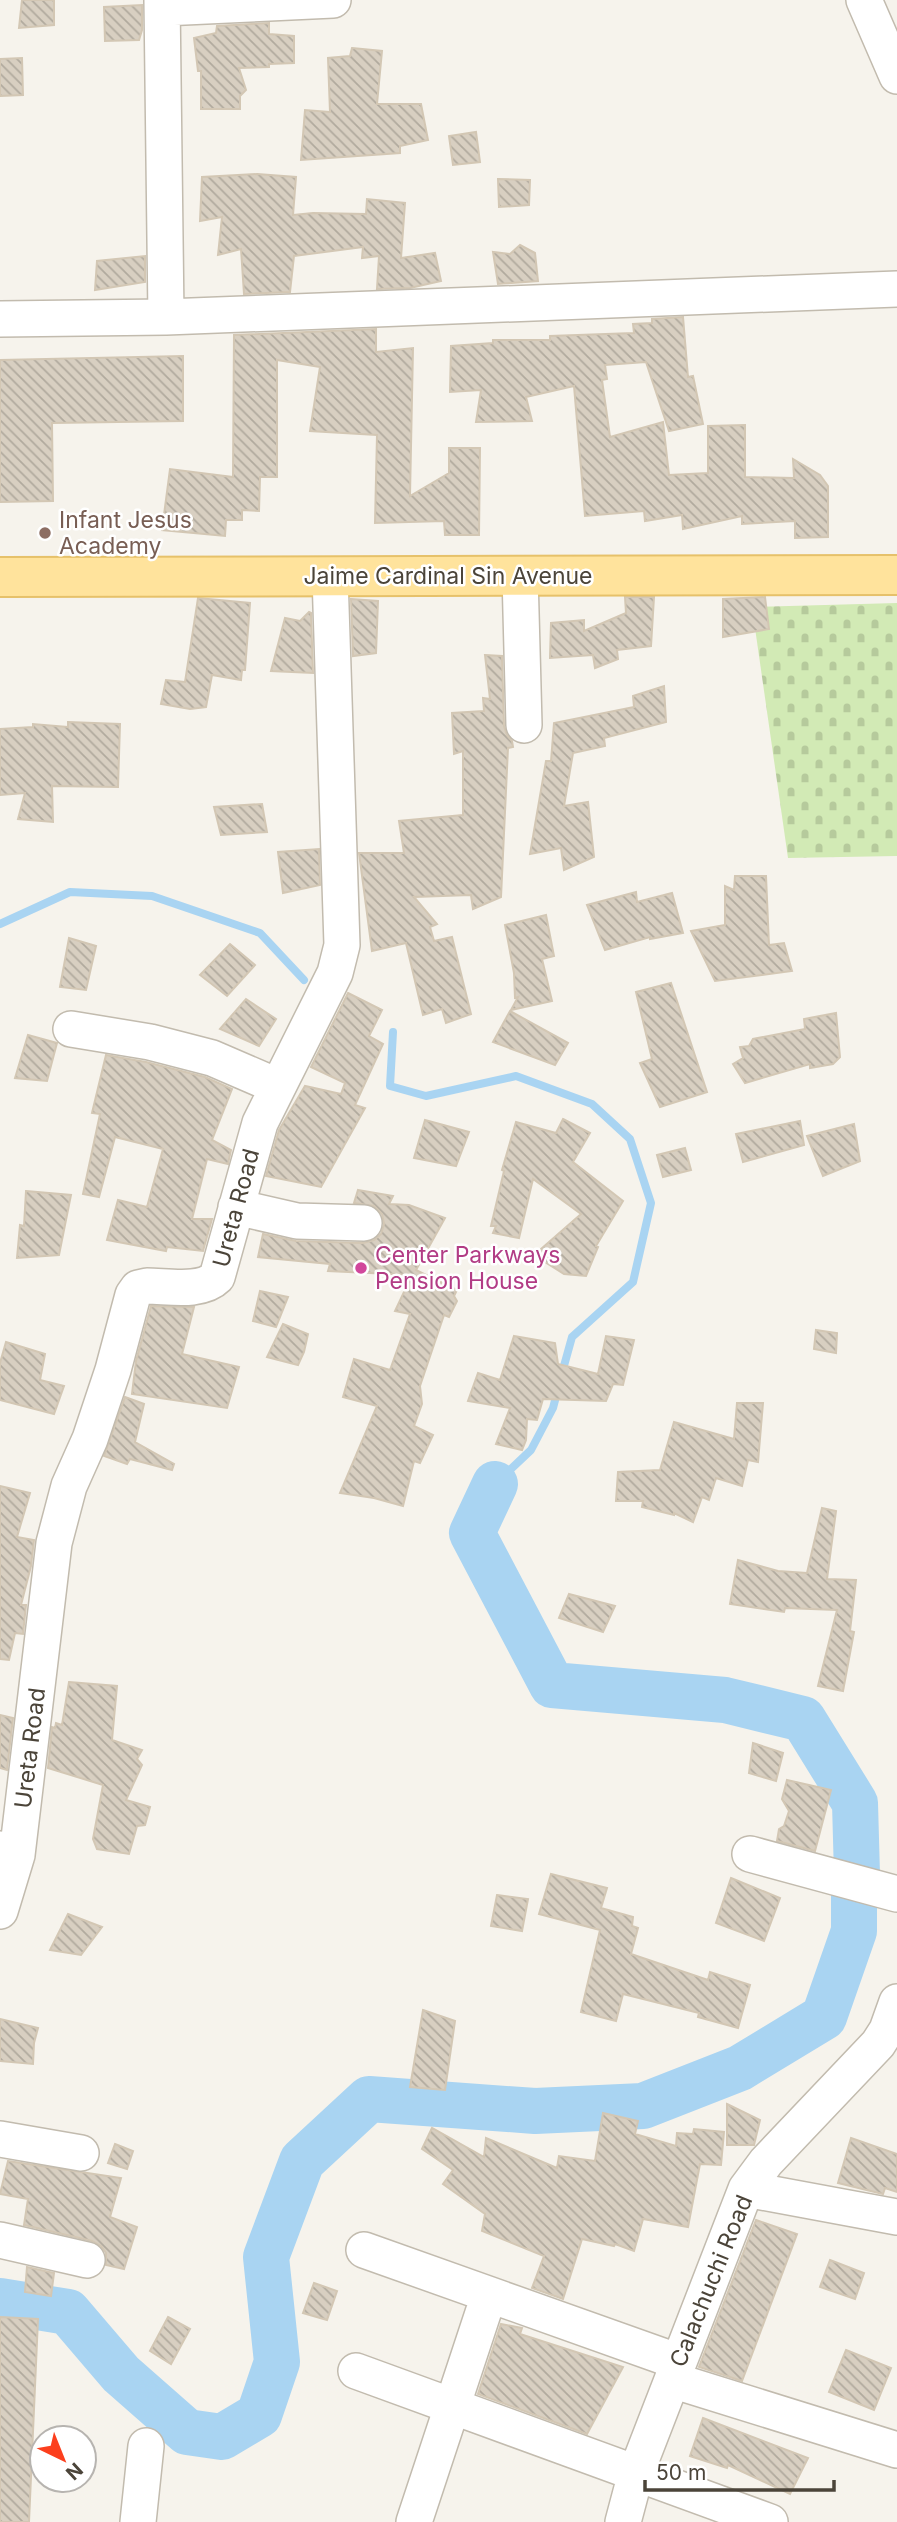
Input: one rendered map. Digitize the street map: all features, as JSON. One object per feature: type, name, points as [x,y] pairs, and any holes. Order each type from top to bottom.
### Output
[{"type":"main road","name":"Jaime Cardinal Sin Avenue","points":[[0,576],[897,575]]},
{"type":"street","points":[[166,317],[162,4],[333,0]]},
{"type":"street","points":[[877,5],[897,76]]},
{"type":"street","points":[[0,319],[166,317],[897,289]]},
{"type":"street","points":[[520,575],[524,725]]},
{"type":"street","name":"Ureta Road","points":[[9,1852],[54,1543],[69,1486],[90,1439],[113,1370],[133,1295],[138,1288],[147,1286],[202,1286],[217,1277],[260,1123],[335,973],[342,945],[330,576]]},
{"type":"street","points":[[71,1029],[150,1042],[212,1058],[277,1086]]},
{"type":"street","points":[[236,1207],[297,1221],[364,1223]]},
{"type":"street","points":[[0,1911],[9,1852]]},
{"type":"street","points":[[750,1854],[897,1894]]},
{"type":"street","name":"Calachuchi Road","points":[[623,2522],[636,2473],[746,2189],[766,2162],[877,2044],[887,2030],[897,2002]]},
{"type":"street","points":[[0,2140],[81,2153]]},
{"type":"street","points":[[746,2189],[897,2217]]},
{"type":"street","points":[[0,2241],[86,2260]]},
{"type":"street","points":[[365,2250],[489,2295],[676,2371],[897,2450]]},
{"type":"street","points":[[414,2522],[489,2295]]},
{"type":"street","points":[[356,2371],[770,2522]]},
{"type":"street","points":[[138,2522],[146,2446]]},
{"type":"green space","points":[[897,603],[897,856],[788,858],[752,607]]},
{"type":"building","points":[[22,0],[54,0],[54,25],[19,28]]},
{"type":"building","points":[[142,5],[142,30],[139,40],[105,41],[104,7]]},
{"type":"building","points":[[269,23],[269,34],[294,36],[294,63],[239,68],[246,90],[240,96],[240,109],[201,109],[201,71],[198,71],[194,38],[216,33],[217,26]]},
{"type":"building","points":[[352,48],[382,51],[377,104],[421,104],[428,140],[400,146],[400,153],[301,160],[305,110],[330,112],[328,58],[350,56]]},
{"type":"building","points":[[22,58],[23,95],[0,96],[0,59]]},
{"type":"building","points":[[476,132],[480,162],[453,165],[449,136]]},
{"type":"building","points":[[257,174],[296,177],[293,215],[366,214],[367,199],[405,203],[401,258],[435,253],[441,281],[410,288],[377,289],[379,256],[362,258],[363,247],[294,256],[290,292],[244,294],[241,249],[218,255],[222,217],[200,221],[202,177]]},
{"type":"building","points":[[498,179],[530,180],[529,205],[499,207]]},
{"type":"building","points":[[520,245],[535,253],[538,281],[498,284],[493,252],[510,254]]},
{"type":"building","points":[[145,256],[145,282],[95,290],[97,261]]},
{"type":"building","points":[[683,317],[688,377],[693,376],[703,424],[669,431],[646,362],[605,365],[607,379],[602,380],[610,437],[663,422],[669,475],[708,473],[708,426],[745,425],[745,477],[794,478],[793,459],[820,475],[828,486],[828,537],[795,538],[795,521],[742,524],[742,516],[683,529],[682,515],[645,521],[644,511],[585,516],[574,386],[526,397],[532,421],[476,422],[481,390],[450,392],[451,346],[493,343],[493,340],[550,340],[550,336],[634,333],[633,324],[652,323],[652,319]]},
{"type":"building","points":[[376,329],[376,352],[413,348],[410,496],[449,473],[449,448],[480,448],[479,535],[445,535],[444,521],[375,523],[377,435],[310,431],[320,367],[277,360],[277,477],[260,477],[259,511],[242,510],[242,520],[226,520],[225,536],[162,530],[170,469],[233,477],[234,335]]},
{"type":"building","points":[[183,356],[183,421],[52,423],[53,501],[0,502],[0,360]]},
{"type":"building","points":[[625,597],[654,597],[651,646],[617,650],[618,659],[595,668],[593,655],[550,658],[551,623],[584,620],[584,631],[626,613]]},
{"type":"building","points":[[765,597],[769,629],[723,637],[723,599]]},
{"type":"building","points":[[198,598],[250,603],[245,670],[242,670],[241,680],[212,675],[206,707],[190,709],[161,704],[166,680],[185,682]]},
{"type":"building","points":[[351,599],[378,601],[376,653],[353,656]]},
{"type":"building","points":[[309,612],[313,673],[271,671],[285,618],[300,621]]},
{"type":"building","points":[[485,655],[502,656],[504,726],[513,747],[508,748],[501,897],[473,909],[471,895],[414,897],[437,924],[430,927],[434,941],[452,937],[471,1014],[446,1023],[442,1009],[423,1015],[406,943],[372,951],[359,853],[404,853],[399,821],[463,815],[463,751],[454,754],[452,713],[484,711],[483,698],[490,699]]},
{"type":"building","points":[[664,686],[666,722],[604,738],[605,746],[573,753],[564,806],[588,802],[594,857],[564,870],[561,848],[530,854],[546,761],[551,761],[554,723],[634,707],[633,696]]},
{"type":"building","points":[[68,722],[120,724],[118,787],[52,786],[53,822],[18,819],[25,793],[0,795],[0,729],[33,727],[33,724],[68,727]]},
{"type":"building","points":[[262,804],[267,832],[221,835],[214,807]]},
{"type":"building","points":[[319,849],[320,885],[283,893],[278,852]]},
{"type":"building","points":[[735,876],[766,876],[769,945],[784,943],[792,971],[715,981],[691,931],[725,925],[725,886],[734,890]]},
{"type":"building","points":[[636,892],[637,902],[672,893],[683,933],[650,937],[605,950],[587,905]]},
{"type":"building","points":[[546,915],[554,956],[542,959],[552,1001],[511,1010],[518,997],[515,998],[514,973],[505,925]]},
{"type":"building","points":[[69,938],[96,946],[86,990],[60,987]]},
{"type":"building","points":[[230,944],[255,965],[227,996],[200,975]]},
{"type":"building","points":[[671,983],[707,1092],[660,1107],[640,1063],[652,1059],[636,992]]},
{"type":"building","points":[[348,993],[382,1010],[369,1036],[383,1044],[355,1105],[365,1108],[321,1187],[266,1176],[279,1130],[305,1086],[341,1094],[345,1083],[311,1067]]},
{"type":"building","points":[[246,999],[276,1019],[259,1046],[220,1029]]},
{"type":"building","points":[[510,1011],[568,1043],[555,1065],[493,1042]]},
{"type":"building","points":[[836,1013],[840,1057],[833,1064],[810,1068],[810,1064],[745,1083],[733,1064],[743,1058],[740,1047],[749,1046],[753,1039],[805,1029],[804,1019]]},
{"type":"building","points":[[28,1035],[57,1043],[47,1081],[15,1078]]},
{"type":"building","points":[[106,1055],[205,1077],[232,1089],[212,1140],[231,1150],[228,1164],[207,1159],[192,1219],[212,1219],[203,1251],[167,1247],[166,1251],[107,1240],[118,1200],[147,1207],[163,1149],[115,1137],[99,1197],[83,1194],[100,1114],[92,1113]]},
{"type":"building","points":[[563,1119],[590,1133],[573,1162],[623,1201],[596,1246],[598,1247],[586,1276],[564,1274],[534,1255],[581,1214],[533,1179],[519,1238],[493,1233],[496,1226],[491,1226],[504,1171],[502,1170],[516,1122],[556,1133]]},
{"type":"building","points":[[425,1120],[469,1132],[456,1166],[414,1158]]},
{"type":"building","points":[[800,1121],[804,1145],[743,1162],[736,1134]]},
{"type":"building","points":[[854,1124],[860,1161],[823,1176],[807,1136]]},
{"type":"building","points":[[685,1148],[691,1170],[663,1177],[657,1155]]},
{"type":"building","points":[[358,1190],[393,1196],[389,1204],[409,1205],[445,1218],[416,1270],[457,1290],[454,1296],[457,1301],[449,1317],[444,1315],[420,1386],[422,1404],[414,1426],[433,1435],[420,1463],[414,1461],[403,1506],[340,1493],[377,1406],[343,1397],[354,1359],[390,1370],[410,1314],[395,1311],[412,1275],[328,1271],[330,1264],[258,1257],[263,1234],[296,1241],[363,1243],[374,1240],[381,1234],[384,1224],[382,1214],[374,1206],[354,1203]]},
{"type":"building","points":[[26,1191],[71,1195],[59,1255],[17,1258],[20,1225],[24,1226]]},
{"type":"building","points":[[260,1291],[288,1297],[276,1327],[253,1321]]},
{"type":"building","points":[[151,1306],[194,1307],[182,1354],[239,1367],[227,1408],[132,1394],[136,1361]]},
{"type":"building","points":[[283,1324],[308,1334],[298,1365],[267,1357]]},
{"type":"building","points":[[816,1330],[837,1333],[836,1353],[814,1349]]},
{"type":"building","points":[[514,1336],[555,1343],[558,1364],[598,1374],[606,1336],[634,1340],[623,1385],[613,1384],[606,1401],[543,1399],[537,1420],[527,1419],[526,1440],[522,1450],[496,1444],[510,1408],[468,1401],[478,1373],[500,1380]]},
{"type":"building","points":[[6,1342],[45,1354],[40,1380],[64,1386],[54,1414],[0,1400],[0,1363]]},
{"type":"building","points":[[125,1397],[144,1404],[135,1442],[174,1464],[172,1470],[130,1459],[127,1464],[104,1456]]},
{"type":"building","points":[[737,1403],[763,1403],[758,1462],[748,1460],[742,1486],[716,1478],[709,1500],[702,1497],[693,1522],[674,1513],[642,1507],[643,1501],[616,1501],[618,1472],[660,1470],[674,1422],[734,1439]]},
{"type":"building","points":[[0,1486],[30,1493],[17,1537],[34,1540],[31,1566],[21,1605],[26,1605],[23,1634],[15,1633],[9,1660],[0,1659]]},
{"type":"building","points":[[822,1508],[836,1511],[827,1579],[856,1580],[850,1631],[854,1632],[843,1691],[818,1686],[837,1610],[785,1608],[784,1612],[730,1604],[738,1560],[778,1571],[807,1573]]},
{"type":"building","points":[[569,1594],[615,1606],[603,1632],[559,1618]]},
{"type":"building","points":[[69,1682],[117,1686],[112,1740],[142,1750],[137,1759],[142,1765],[126,1800],[150,1807],[145,1825],[137,1826],[129,1854],[97,1849],[93,1839],[103,1785],[48,1768],[52,1727],[55,1728],[56,1723],[62,1725]]},
{"type":"building","points":[[0,1715],[13,1718],[7,1770],[0,1768]]},
{"type":"building","points":[[753,1743],[783,1753],[776,1781],[749,1773]]},
{"type":"building","points":[[787,1780],[831,1790],[815,1851],[777,1841],[779,1829],[784,1826],[789,1811],[782,1799]]},
{"type":"building","points":[[551,1874],[607,1888],[601,1908],[633,1917],[632,1926],[638,1928],[631,1954],[708,1980],[710,1972],[750,1985],[738,2028],[698,2017],[699,2013],[623,1994],[616,2021],[581,2012],[600,1930],[539,1914]]},
{"type":"building","points":[[731,1878],[780,1898],[764,1941],[716,1923]]},
{"type":"building","points":[[497,1895],[528,1899],[522,1931],[491,1926]]},
{"type":"building","points":[[68,1914],[102,1927],[81,1955],[50,1950]]},
{"type":"building","points":[[423,2010],[455,2021],[445,2090],[410,2087]]},
{"type":"building","points":[[0,2019],[38,2028],[33,2064],[0,2061]]},
{"type":"building","points":[[727,2104],[760,2120],[754,2145],[727,2145]]},
{"type":"building","points":[[603,2113],[638,2121],[635,2134],[676,2146],[677,2133],[693,2134],[694,2129],[724,2132],[721,2165],[700,2164],[688,2227],[643,2219],[634,2251],[615,2244],[614,2246],[582,2239],[563,2299],[532,2288],[544,2256],[482,2231],[485,2214],[443,2184],[453,2170],[422,2149],[432,2128],[484,2157],[486,2138],[557,2168],[559,2156],[595,2161]]},
{"type":"building","points":[[851,2138],[897,2154],[897,2192],[885,2188],[883,2194],[838,2183]]},
{"type":"building","points":[[115,2144],[133,2151],[127,2169],[108,2163]]},
{"type":"building","points":[[8,2161],[121,2178],[110,2217],[137,2227],[124,2269],[106,2265],[106,2253],[92,2241],[24,2225],[28,2199],[0,2194]]},
{"type":"building","points":[[756,2220],[797,2234],[742,2381],[699,2367]]},
{"type":"building","points":[[830,2260],[864,2273],[855,2299],[820,2287]]},
{"type":"building","points":[[27,2267],[54,2273],[51,2296],[25,2292]]},
{"type":"building","points":[[314,2283],[337,2291],[327,2320],[303,2313]]},
{"type":"building","points":[[0,2317],[38,2319],[33,2424],[28,2424],[29,2522],[0,2522]]},
{"type":"building","points":[[168,2317],[190,2329],[171,2364],[150,2351]]},
{"type":"building","points":[[501,2324],[522,2328],[520,2334],[623,2367],[587,2434],[478,2394]]},
{"type":"building","points":[[846,2350],[891,2368],[874,2410],[829,2392]]},
{"type":"building","points":[[703,2418],[808,2458],[790,2494],[728,2465],[727,2468],[690,2456]]},
{"type":"waterway","points":[[0,924],[70,892],[152,896],[260,933],[304,980]]},
{"type":"waterway","points":[[393,1032],[390,1086],[426,1096],[516,1076],[592,1104],[630,1139],[651,1203],[633,1282],[572,1337],[562,1373]]},
{"type":"waterway","points":[[495,1484],[531,1450],[553,1408],[558,1389]]},
{"type":"waterway","points":[[495,1484],[472,1533],[552,1685],[725,1700],[803,1719],[855,1803],[857,1875]]},
{"type":"waterway","points":[[0,2301],[68,2312],[121,2374],[187,2432],[222,2437],[259,2415],[277,2362],[266,2257],[302,2161],[369,2099],[535,2111],[643,2106],[740,2068],[824,2017],[854,1931],[854,1888]]},
{"type":"place","name":"Infant Jesus Academy","points":[[45,533]]},
{"type":"place","name":"Center Parkways Pension House","points":[[361,1268]]}]
